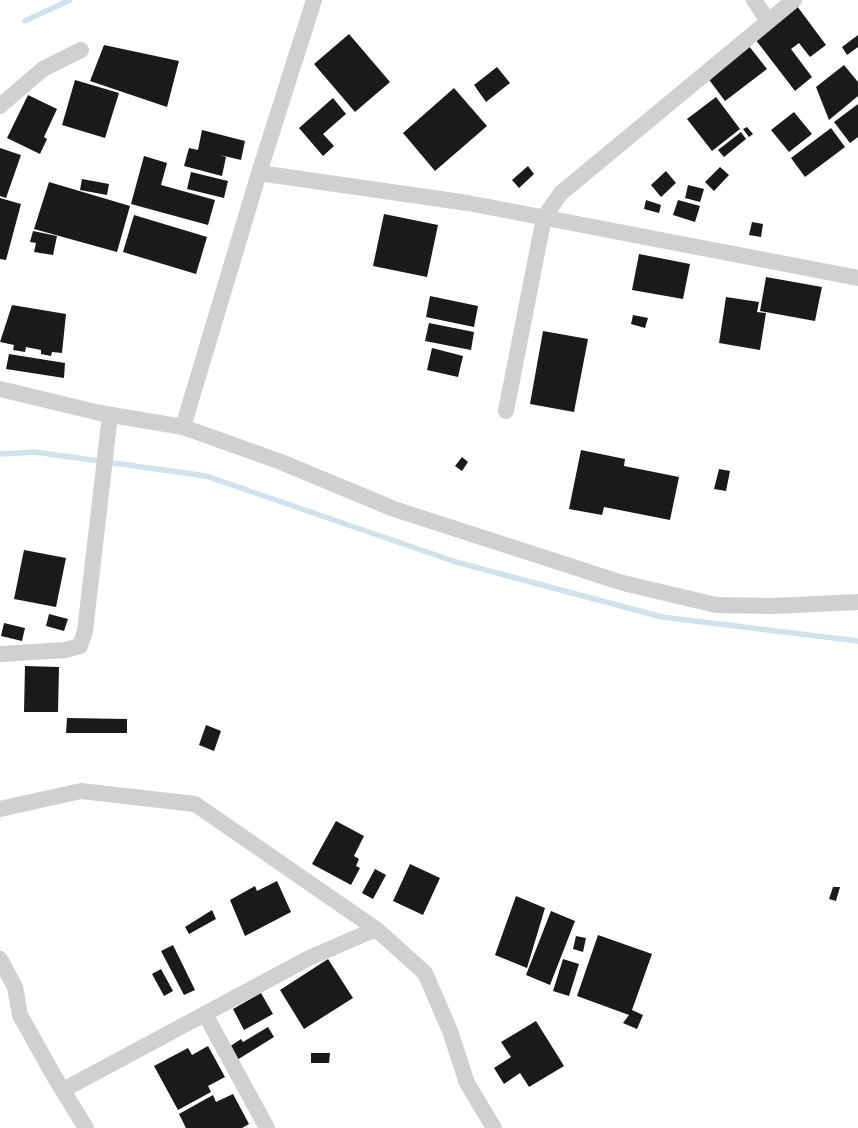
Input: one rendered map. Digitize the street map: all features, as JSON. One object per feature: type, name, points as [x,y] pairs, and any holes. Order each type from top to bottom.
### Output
[{"type":"street","points":[[184,427],[259,173],[314,0]]},
{"type":"street","points":[[754,0],[768,21]]},
{"type":"street","points":[[506,411],[544,217],[561,193],[794,0]]},
{"type":"street","points":[[0,106],[43,70],[80,50]]},
{"type":"street","points":[[259,173],[468,203],[858,278]]},
{"type":"street","points":[[0,389],[110,415],[184,427],[281,462],[394,509],[623,583],[716,605],[773,606],[858,602]]},
{"type":"street","points":[[0,654],[65,650],[80,646],[85,631],[110,415]]},
{"type":"street","points":[[0,809],[81,791],[195,804],[376,929],[426,974],[450,1032],[467,1083],[494,1128]]},
{"type":"street","points":[[63,1090],[309,958],[376,929]]},
{"type":"street","points":[[0,959],[15,987],[20,1014],[86,1128]]},
{"type":"street","points":[[205,1014],[267,1128]]},
{"type":"building","points":[[794,2],[826,45],[810,57],[799,43],[791,49],[812,77],[795,91],[752,35]]},
{"type":"building","points":[[349,34],[390,82],[355,112],[314,64]]},
{"type":"building","points":[[858,35],[858,47],[847,55],[842,47]]},
{"type":"building","points":[[745,41],[767,69],[725,101],[704,73]]},
{"type":"building","points":[[104,45],[179,61],[167,107],[90,81]]},
{"type":"building","points":[[844,65],[858,82],[858,96],[829,120],[816,87]]},
{"type":"building","points":[[497,67],[510,83],[486,102],[474,85]]},
{"type":"building","points":[[75,80],[119,93],[105,138],[62,125]]},
{"type":"building","points":[[454,88],[487,126],[435,171],[403,133]]},
{"type":"building","points":[[28,95],[57,109],[44,137],[47,139],[40,154],[7,138]]},
{"type":"building","points":[[716,97],[740,129],[712,151],[687,119]]},
{"type":"building","points":[[333,98],[346,114],[323,134],[334,146],[323,156],[299,128]]},
{"type":"building","points":[[858,104],[858,137],[850,143],[834,122]]},
{"type":"building","points":[[794,112],[812,134],[789,152],[771,130]]},
{"type":"building","points":[[747,127],[753,134],[749,137],[743,129]]},
{"type":"building","points":[[831,128],[845,147],[805,177],[791,158]]},
{"type":"building","points":[[202,130],[245,141],[241,160],[220,155],[226,157],[222,176],[184,166],[189,148],[198,150]]},
{"type":"building","points":[[741,132],[746,139],[724,157],[718,150]]},
{"type":"building","points":[[0,148],[21,155],[6,198],[0,196]]},
{"type":"building","points":[[144,156],[167,163],[161,185],[215,200],[208,225],[131,204]]},
{"type":"building","points":[[528,166],[534,174],[519,188],[512,180]]},
{"type":"building","points":[[720,167],[729,175],[714,191],[705,182]]},
{"type":"building","points":[[666,171],[676,183],[661,197],[651,185]]},
{"type":"building","points":[[191,172],[228,181],[224,198],[187,189]]},
{"type":"building","points":[[82,179],[109,184],[107,195],[80,190]]},
{"type":"building","points":[[49,182],[130,206],[117,252],[34,229]]},
{"type":"building","points":[[688,185],[704,189],[700,202],[685,198]]},
{"type":"building","points":[[0,198],[21,204],[6,260],[0,259]]},
{"type":"building","points":[[646,200],[661,205],[659,213],[644,209]]},
{"type":"building","points":[[678,200],[700,206],[695,222],[673,215]]},
{"type":"building","points":[[384,214],[438,225],[427,277],[373,266]]},
{"type":"building","points":[[134,215],[207,237],[196,274],[123,252]]},
{"type":"building","points":[[752,222],[763,224],[761,237],[749,235]]},
{"type":"building","points":[[33,231],[57,236],[53,255],[34,252],[36,243],[30,242]]},
{"type":"building","points":[[639,254],[690,264],[683,299],[632,290]]},
{"type":"building","points":[[766,277],[822,287],[815,321],[760,311]]},
{"type":"building","points":[[430,296],[478,306],[474,327],[426,317]]},
{"type":"building","points":[[726,297],[759,302],[757,312],[766,313],[760,350],[719,343]]},
{"type":"building","points":[[12,305],[66,314],[62,353],[52,352],[51,356],[41,354],[41,350],[26,347],[25,352],[13,350],[14,345],[0,342]]},
{"type":"building","points":[[633,315],[648,318],[645,328],[631,324]]},
{"type":"building","points":[[429,323],[474,332],[471,350],[425,341]]},
{"type":"building","points":[[543,331],[588,339],[574,412],[530,404]]},
{"type":"building","points":[[432,348],[463,356],[458,377],[427,370]]},
{"type":"building","points":[[9,354],[65,363],[64,378],[6,369]]},
{"type":"building","points":[[581,450],[625,459],[624,466],[679,477],[670,520],[604,507],[602,515],[569,509]]},
{"type":"building","points":[[462,457],[468,462],[462,471],[455,466]]},
{"type":"building","points":[[719,469],[730,471],[726,491],[714,489]]},
{"type":"building","points":[[24,550],[66,558],[56,607],[14,599]]},
{"type":"building","points":[[49,614],[68,619],[64,631],[46,626]]},
{"type":"building","points":[[4,623],[25,628],[22,641],[1,636]]},
{"type":"building","points":[[25,666],[59,667],[58,712],[24,712]]},
{"type":"building","points":[[67,718],[127,719],[127,733],[66,733]]},
{"type":"building","points":[[206,725],[221,731],[214,751],[199,745]]},
{"type":"building","points":[[336,821],[364,836],[354,856],[359,859],[356,866],[360,868],[351,885],[312,864]]},
{"type":"building","points":[[410,864],[440,878],[423,915],[393,901]]},
{"type":"building","points":[[375,869],[386,875],[373,899],[362,893]]},
{"type":"building","points":[[277,881],[291,912],[245,936],[230,900],[255,886],[257,891]]},
{"type":"building","points":[[833,887],[840,887],[836,901],[829,899]]},
{"type":"building","points":[[516,896],[545,908],[527,968],[495,955]]},
{"type":"building","points":[[212,910],[216,919],[189,934],[185,927]]},
{"type":"building","points":[[551,911],[575,921],[550,985],[526,975]]},
{"type":"building","points":[[598,935],[652,954],[632,1010],[643,1015],[637,1029],[623,1023],[629,1015],[577,996]]},
{"type":"building","points":[[576,936],[586,938],[583,952],[573,949]]},
{"type":"building","points":[[173,945],[195,990],[184,995],[161,951]]},
{"type":"building","points":[[328,959],[353,998],[304,1029],[280,990]]},
{"type":"building","points":[[563,959],[579,964],[569,996],[553,991]]},
{"type":"building","points":[[161,969],[173,991],[164,996],[152,974]]},
{"type":"building","points":[[261,993],[273,1014],[244,1030],[233,1009]]},
{"type":"building","points":[[536,1021],[564,1066],[529,1087],[520,1073],[504,1084],[494,1068],[511,1057],[501,1042]]},
{"type":"building","points":[[268,1027],[274,1037],[237,1060],[229,1047],[241,1039],[243,1042]]},
{"type":"building","points":[[208,1046],[225,1077],[208,1086],[211,1092],[178,1110],[154,1066],[188,1048],[192,1055]]},
{"type":"building","points":[[311,1053],[330,1053],[329,1063],[311,1063]]},
{"type":"building","points":[[233,1094],[249,1124],[242,1128],[186,1128],[179,1114],[213,1095],[216,1102]]},
{"type":"waterway","points":[[25,21],[70,0]]},
{"type":"waterway","points":[[0,454],[35,452],[206,476],[456,562],[662,617],[858,641]]}]
